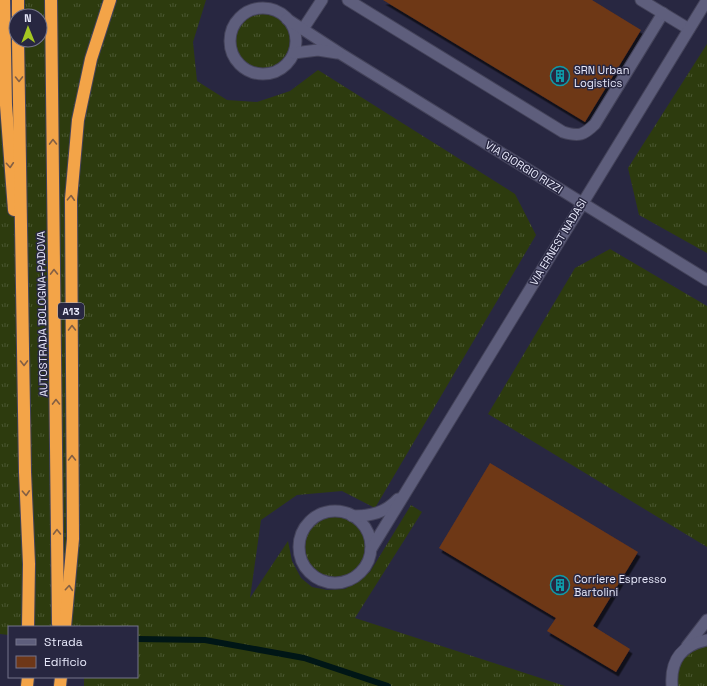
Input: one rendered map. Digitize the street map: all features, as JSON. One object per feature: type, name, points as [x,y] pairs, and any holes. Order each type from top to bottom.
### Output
[{"type":"highway","points":[[4,0],[6,105],[24,342]]},
{"type":"highway","name":"AUTOSTRADA BOLOGNA-PADOVA","points":[[51,0],[58,626]]},
{"type":"highway","name":"A13","points":[[65,626],[73,539],[71,199],[78,120],[91,59],[110,0]]},
{"type":"highway","name":"AUTOSTRADA BOLOGNA-PADOVA","points":[[18,48],[25,472],[29,564],[28,626]]},
{"type":"street","points":[[303,29],[322,0]]},
{"type":"street","points":[[348,0],[563,132],[574,135],[586,133],[595,124],[663,13]]},
{"type":"street","points":[[642,0],[689,29]]},
{"type":"street","name":"VIA ERNEST NADASI","points":[[411,485],[394,504],[380,513],[366,516],[352,516],[341,512],[330,512],[318,515],[309,522],[302,531],[299,542],[299,554],[303,564],[310,574],[320,580],[331,583],[343,582],[354,578],[363,570],[368,560],[371,548],[411,485],[707,0]]},
{"type":"street","name":"VIA GIORGIO RIZZI","points":[[341,54],[318,50],[294,53],[288,62],[280,69],[270,74],[260,74],[250,72],[241,66],[234,58],[230,48],[230,37],[233,27],[239,18],[248,12],[258,9],[268,9],[278,12],[341,54],[707,280]]},
{"type":"street","points":[[287,19],[292,26],[295,35],[296,44],[294,53]]},
{"type":"street","points":[[352,516],[366,529],[370,539],[371,548]]},
{"type":"street","points":[[672,686],[671,672],[676,660],[707,620]]},
{"type":"street","points":[[684,650],[696,643],[707,640]]},
{"type":"green space","points":[[0,0],[206,0],[193,42],[197,81],[227,100],[257,102],[290,91],[318,70],[515,194],[536,235],[375,508],[342,491],[297,495],[261,520],[250,598],[288,541],[292,561],[301,578],[312,587],[327,590],[345,589],[370,572],[411,505],[422,512],[355,618],[565,686],[84,686],[84,678],[138,678],[138,626],[8,626],[8,635],[0,634]]},
{"type":"green space","points":[[255,11],[267,11],[282,19],[290,34],[290,46],[282,61],[267,69],[255,69],[240,61],[232,46],[232,34],[240,19]]},
{"type":"green space","points":[[707,44],[707,253],[639,215],[628,168]]},
{"type":"green space","points":[[610,249],[707,306],[707,547],[488,414],[575,268]]},
{"type":"green space","points":[[329,517],[341,517],[352,522],[360,530],[365,541],[363,559],[352,572],[341,577],[329,577],[318,572],[310,564],[305,553],[305,541],[310,530],[318,522]]},
{"type":"green space","points":[[707,646],[707,686],[678,686],[678,671],[683,660],[693,651]]},
{"type":"building","name":"SRN Urban Logistics","points":[[383,0],[592,0],[641,30],[585,122]]},
{"type":"building","name":"Corriere Espresso Bartolini","points":[[490,463],[638,552],[593,626],[630,649],[616,672],[547,631],[556,618],[439,548]]},
{"type":"waterway","points":[[138,639],[205,640],[304,658],[388,686]]},
{"type":"place","name":"SRN Urban Logistics","points":[[560,76]]},
{"type":"place","name":"Corriere Espresso Bartolini","points":[[560,585]]}]
